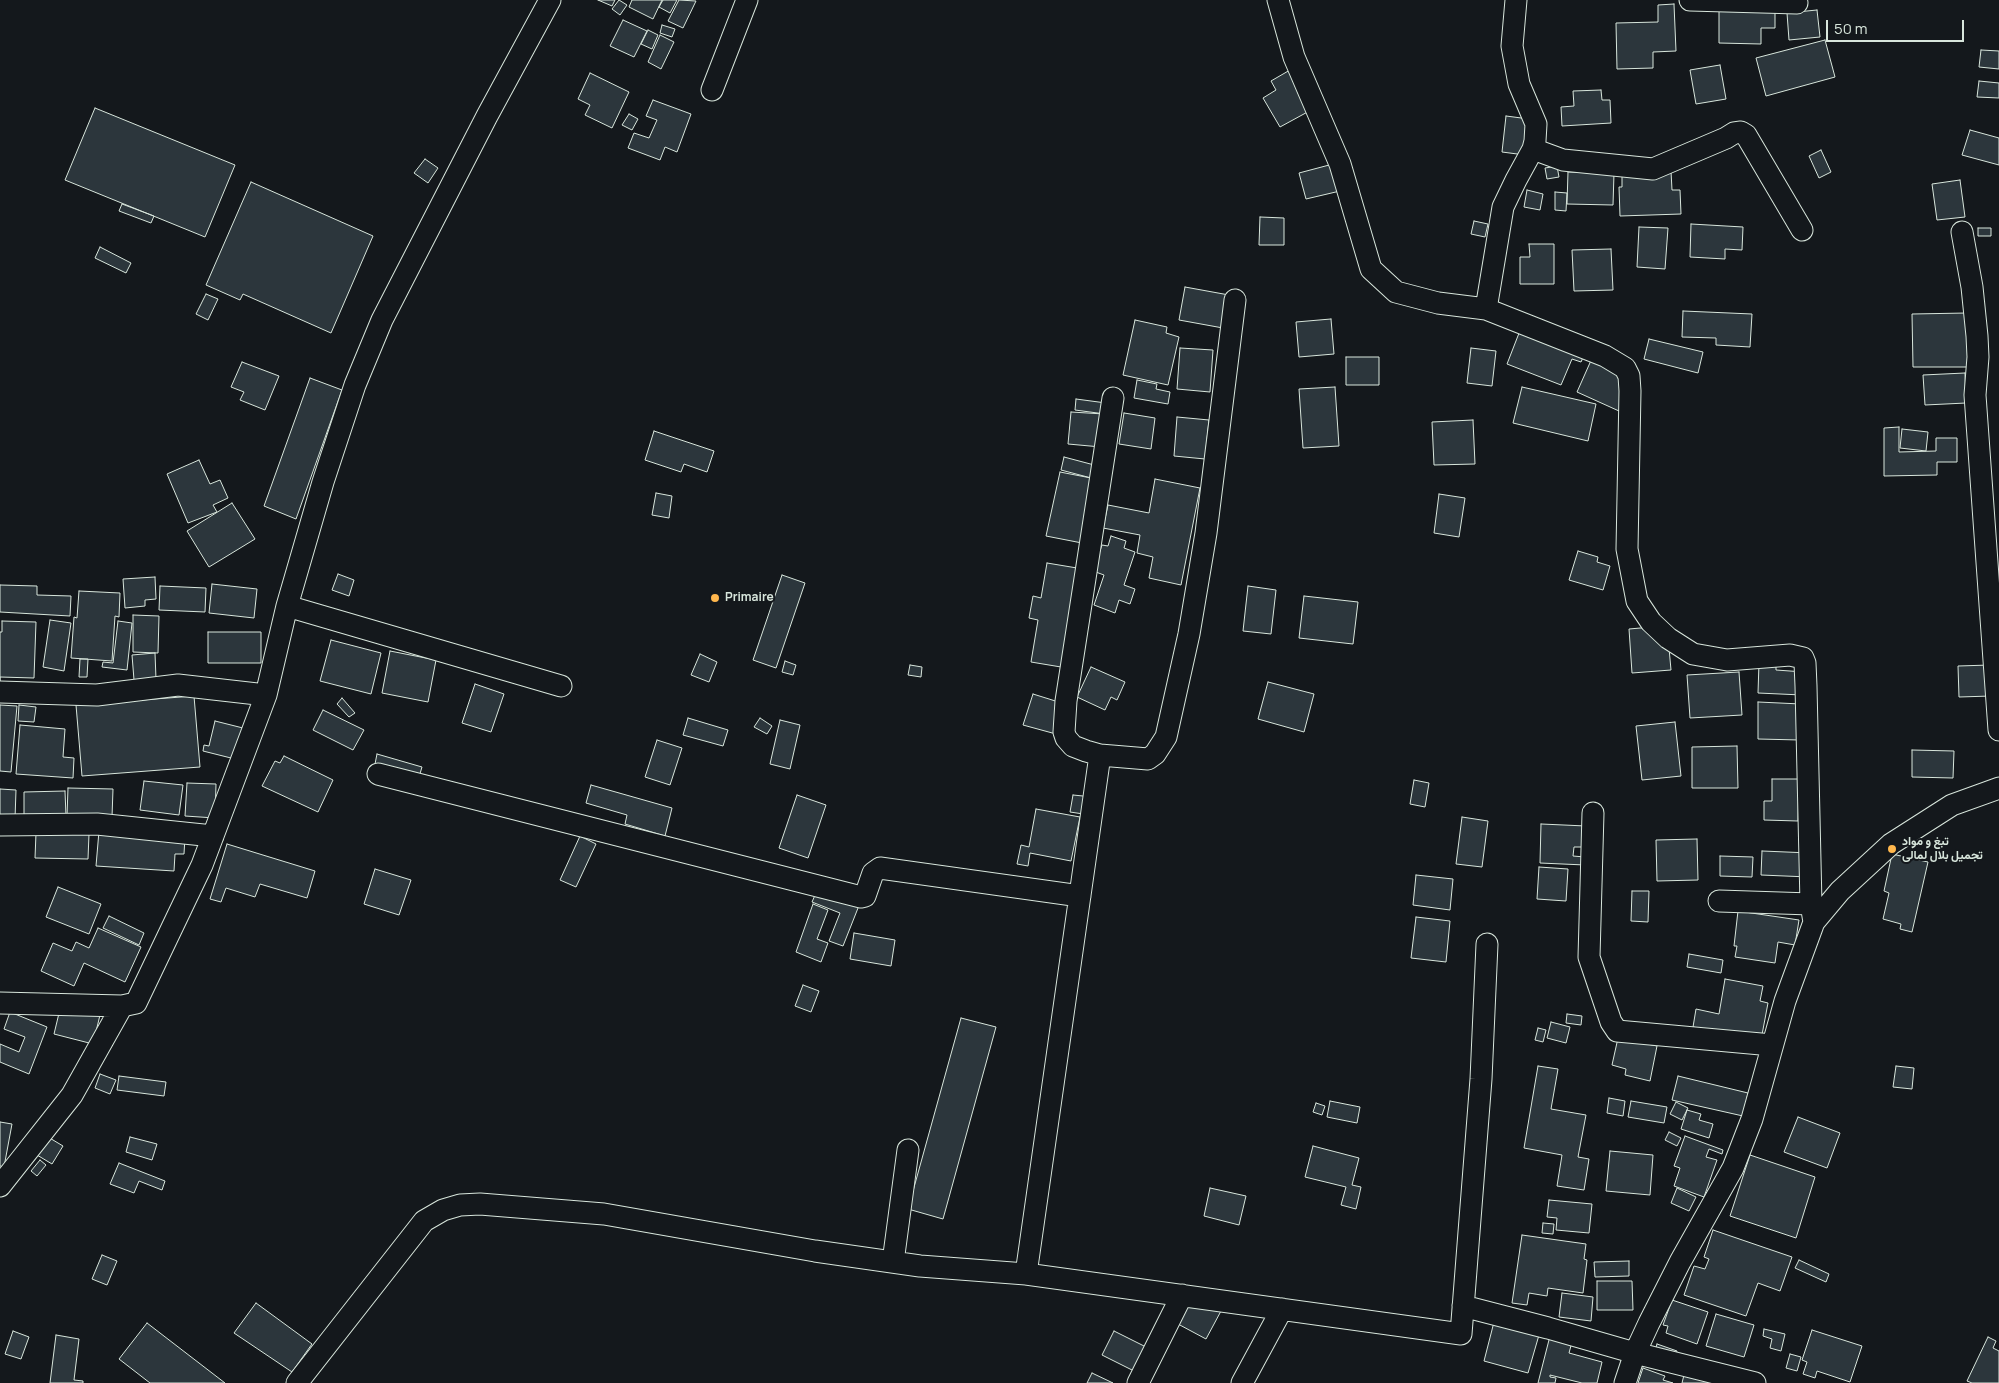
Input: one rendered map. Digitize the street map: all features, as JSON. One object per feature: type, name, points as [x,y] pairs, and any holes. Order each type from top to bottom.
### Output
[{"type":"street","points":[[0,1003],[122,1006],[136,1003],[202,865],[266,695],[287,606],[322,482],[355,385],[382,320],[487,116],[550,0]]},
{"type":"street","points":[[712,90],[747,0]]},
{"type":"street","points":[[1278,0],[1294,57],[1340,164],[1371,269],[1396,292],[1438,303],[1486,309],[1605,356],[1625,368],[1629,376],[1630,390],[1627,548],[1637,601],[1651,622],[1668,638],[1693,654],[1727,660],[1790,655],[1803,658],[1806,686],[1812,913],[1785,1000],[1752,1119],[1733,1168],[1680,1262],[1635,1353],[1625,1383]]},
{"type":"street","points":[[1486,309],[1503,207],[1533,149],[1536,124],[1519,84],[1512,46],[1516,0]]},
{"type":"street","points":[[1690,0],[1797,3]]},
{"type":"street","points":[[1533,149],[1563,160],[1653,169],[1734,133],[1741,132],[1746,135],[1802,230]]},
{"type":"street","points":[[1962,232],[1972,287],[1977,336],[1978,357],[1975,396],[1999,730]]},
{"type":"street","points":[[1113,398],[1066,701],[1064,732],[1066,738],[1073,746],[1100,755],[1148,759],[1155,754],[1166,737],[1189,634],[1206,533],[1235,300]]},
{"type":"street","points":[[287,606],[561,686]]},
{"type":"street","points":[[0,692],[97,695],[178,685],[266,695]]},
{"type":"street","points":[[1026,1274],[1100,755]]},
{"type":"street","points":[[378,774],[861,897],[865,896],[873,873],[880,868],[1080,896]]},
{"type":"street","points":[[1719,901],[1812,913],[1840,891],[1891,844],[1952,805],[1999,788]]},
{"type":"street","points":[[1593,813],[1589,957],[1611,1022],[1617,1031],[1772,1045]]},
{"type":"street","points":[[0,825],[97,824],[213,836]]},
{"type":"street","points":[[297,1383],[424,1221],[443,1210],[460,1204],[604,1214],[814,1251],[920,1266],[1026,1274],[1461,1334],[1481,1079],[1487,944]]},
{"type":"street","points":[[0,1186],[72,1095],[122,1006]]},
{"type":"street","points":[[893,1262],[908,1150]]},
{"type":"street","points":[[1138,1383],[1182,1295]]},
{"type":"street","points":[[1463,1306],[1635,1353],[1755,1383]]},
{"type":"street","points":[[1242,1383],[1282,1309]]},
{"type":"building","points":[[598,0],[615,0],[612,6]]},
{"type":"building","points":[[619,0],[627,5],[620,15],[612,9]]},
{"type":"building","points":[[632,0],[662,0],[653,19],[629,7]]},
{"type":"building","points":[[663,0],[677,0],[670,13],[659,7]]},
{"type":"building","points":[[679,0],[696,1],[683,28],[668,21]]},
{"type":"building","points":[[1674,4],[1676,51],[1653,52],[1653,68],[1617,69],[1616,23],[1658,22],[1658,5]]},
{"type":"building","points":[[1719,8],[1775,8],[1775,28],[1761,28],[1761,44],[1719,43]]},
{"type":"building","points":[[1817,10],[1820,37],[1789,40],[1787,13]]},
{"type":"building","points":[[623,20],[647,31],[634,57],[610,46]]},
{"type":"building","points":[[662,25],[675,29],[672,37],[660,33]]},
{"type":"building","points":[[648,30],[658,35],[652,49],[641,44]]},
{"type":"building","points":[[660,35],[674,42],[661,69],[648,62]]},
{"type":"building","points":[[1825,40],[1835,77],[1766,96],[1756,58]]},
{"type":"building","points":[[1981,50],[1999,51],[1999,69],[1979,67]]},
{"type":"building","points":[[1720,65],[1726,99],[1696,104],[1690,70]]},
{"type":"building","points":[[1290,70],[1313,109],[1280,127],[1263,98],[1276,90],[1271,81]]},
{"type":"building","points":[[590,73],[629,92],[612,128],[585,115],[590,105],[578,99]]},
{"type":"building","points":[[1979,81],[1999,83],[1999,98],[1977,97]]},
{"type":"building","points":[[1601,90],[1602,100],[1610,100],[1611,123],[1562,126],[1561,107],[1574,106],[1573,91]]},
{"type":"building","points":[[653,100],[691,114],[677,152],[665,147],[660,160],[628,148],[634,133],[649,138],[657,120],[646,116]]},
{"type":"building","points":[[95,108],[235,165],[205,237],[65,180]]},
{"type":"building","points":[[629,114],[638,119],[632,130],[622,125]]},
{"type":"building","points":[[1506,116],[1529,119],[1525,155],[1502,152]]},
{"type":"building","points":[[1970,130],[1999,138],[1999,165],[1962,155]]},
{"type":"building","points":[[1821,150],[1831,172],[1819,178],[1809,156]]},
{"type":"building","points":[[425,159],[438,168],[428,183],[414,173]]},
{"type":"building","points":[[1333,164],[1340,191],[1306,199],[1299,173]]},
{"type":"building","points":[[1557,166],[1559,177],[1547,179],[1545,168]]},
{"type":"building","points":[[1671,171],[1672,190],[1680,190],[1681,214],[1620,216],[1619,187],[1622,187],[1622,172]]},
{"type":"building","points":[[1568,172],[1614,173],[1613,205],[1567,204]]},
{"type":"building","points":[[1960,180],[1965,217],[1937,220],[1932,184]]},
{"type":"building","points":[[251,182],[373,236],[331,333],[243,294],[240,300],[206,285]]},
{"type":"building","points":[[1527,190],[1543,194],[1540,210],[1524,207]]},
{"type":"building","points":[[1555,192],[1567,193],[1566,211],[1555,210]]},
{"type":"building","points":[[122,204],[154,216],[151,223],[119,211]]},
{"type":"building","points":[[1260,217],[1284,218],[1284,245],[1259,245]]},
{"type":"building","points":[[1474,221],[1488,224],[1485,237],[1471,234]]},
{"type":"building","points":[[1691,224],[1743,227],[1742,250],[1725,249],[1725,259],[1690,257]]},
{"type":"building","points":[[1639,227],[1668,228],[1665,269],[1637,267]]},
{"type":"building","points":[[1978,228],[1991,228],[1991,236],[1978,236]]},
{"type":"building","points":[[1529,244],[1554,244],[1554,284],[1520,284],[1520,257],[1530,257]]},
{"type":"building","points":[[100,247],[131,263],[126,273],[95,258]]},
{"type":"building","points":[[1611,249],[1613,290],[1574,291],[1572,250]]},
{"type":"building","points":[[1185,287],[1229,295],[1223,328],[1179,320]]},
{"type":"building","points":[[206,294],[218,299],[208,320],[196,314]]},
{"type":"building","points":[[1683,311],[1752,314],[1750,347],[1716,345],[1716,338],[1682,337]]},
{"type":"building","points":[[1967,313],[1968,367],[1913,367],[1912,314]]},
{"type":"building","points":[[1331,319],[1334,354],[1299,357],[1296,322]]},
{"type":"building","points":[[1135,320],[1167,327],[1166,333],[1179,337],[1168,385],[1123,375]]},
{"type":"building","points":[[1521,328],[1585,353],[1581,362],[1572,359],[1561,385],[1507,364]]},
{"type":"building","points":[[1649,339],[1703,352],[1698,373],[1644,359]]},
{"type":"building","points":[[1180,348],[1213,350],[1210,392],[1177,389]]},
{"type":"building","points":[[1471,348],[1496,351],[1492,386],[1467,383]]},
{"type":"building","points":[[1593,356],[1619,367],[1626,396],[1619,411],[1577,392]]},
{"type":"building","points":[[1346,357],[1379,357],[1379,385],[1346,385]]},
{"type":"building","points":[[242,362],[279,376],[265,410],[240,400],[244,392],[231,387]]},
{"type":"building","points":[[1965,373],[1966,403],[1925,405],[1923,375]]},
{"type":"building","points":[[310,378],[342,390],[296,519],[264,506]]},
{"type":"building","points":[[1137,380],[1157,384],[1156,389],[1170,392],[1168,404],[1134,398]]},
{"type":"building","points":[[1335,387],[1339,446],[1303,448],[1299,389]]},
{"type":"building","points":[[1522,387],[1596,404],[1588,441],[1513,423]]},
{"type":"building","points":[[1076,399],[1106,403],[1105,414],[1075,410]]},
{"type":"building","points":[[1071,412],[1104,414],[1101,447],[1068,444]]},
{"type":"building","points":[[1124,413],[1155,418],[1151,449],[1119,444]]},
{"type":"building","points":[[1177,417],[1209,420],[1205,459],[1174,456]]},
{"type":"building","points":[[1473,420],[1475,464],[1434,465],[1432,422]]},
{"type":"building","points":[[1899,427],[1899,452],[1936,451],[1936,438],[1957,438],[1957,462],[1937,462],[1937,475],[1884,476],[1884,428]]},
{"type":"building","points":[[1902,429],[1928,432],[1926,451],[1900,448]]},
{"type":"building","points":[[654,431],[714,451],[707,472],[684,464],[681,472],[645,460]]},
{"type":"building","points":[[1064,457],[1098,466],[1095,479],[1061,470]]},
{"type":"building","points":[[199,460],[210,484],[220,480],[228,498],[213,505],[217,512],[188,523],[167,474]]},
{"type":"building","points":[[1060,472],[1091,478],[1084,517],[1086,518],[1082,543],[1046,536]]},
{"type":"building","points":[[1155,479],[1200,488],[1181,585],[1149,578],[1153,557],[1137,553],[1140,535],[1103,528],[1108,505],[1149,513]]},
{"type":"building","points":[[656,493],[672,496],[669,518],[652,515]]},
{"type":"building","points":[[1439,494],[1465,498],[1459,537],[1434,533]]},
{"type":"building","points":[[232,503],[255,539],[209,567],[187,531]]},
{"type":"building","points":[[1111,536],[1126,541],[1124,548],[1135,552],[1124,585],[1135,589],[1130,604],[1119,600],[1115,613],[1094,605],[1104,575],[1093,571],[1102,545],[1108,546]]},
{"type":"building","points":[[1578,551],[1598,557],[1597,562],[1610,566],[1603,590],[1569,580]]},
{"type":"building","points":[[1047,563],[1083,569],[1067,668],[1031,662],[1038,620],[1029,618],[1033,596],[1041,598]]},
{"type":"building","points":[[338,574],[354,580],[349,596],[332,590]]},
{"type":"building","points":[[782,575],[805,583],[776,668],[753,660]]},
{"type":"building","points":[[155,577],[156,599],[145,600],[145,606],[125,608],[123,579]]},
{"type":"building","points":[[212,584],[257,589],[254,618],[209,613]]},
{"type":"building","points":[[0,585],[37,586],[37,595],[71,596],[70,616],[0,612]]},
{"type":"building","points":[[160,586],[206,588],[205,612],[159,610]]},
{"type":"building","points":[[1248,586],[1276,590],[1271,634],[1243,631]]},
{"type":"building","points":[[79,591],[120,593],[119,617],[115,616],[112,661],[71,658],[74,617],[77,618]]},
{"type":"building","points":[[1304,596],[1358,602],[1353,644],[1299,638]]},
{"type":"building","points":[[133,615],[159,616],[158,653],[133,652]]},
{"type":"building","points":[[50,620],[71,623],[64,671],[43,667]]},
{"type":"building","points":[[2,621],[36,622],[34,678],[0,677],[0,632],[2,632]]},
{"type":"building","points":[[118,621],[132,623],[127,670],[102,667],[103,662],[113,663]]},
{"type":"building","points":[[1652,627],[1669,648],[1671,670],[1632,673],[1629,629]]},
{"type":"building","points":[[208,632],[261,632],[261,663],[208,663]]},
{"type":"building","points":[[331,640],[381,653],[371,694],[320,681]]},
{"type":"building","points":[[390,651],[436,660],[428,702],[382,693]]},
{"type":"building","points":[[155,653],[156,679],[134,680],[132,655]]},
{"type":"building","points":[[700,654],[717,662],[709,682],[691,675]]},
{"type":"building","points":[[80,659],[88,659],[87,677],[79,677]]},
{"type":"building","points":[[785,661],[796,665],[793,675],[782,672]]},
{"type":"building","points":[[1759,663],[1776,664],[1776,670],[1804,672],[1802,695],[1758,693]]},
{"type":"building","points":[[910,665],[922,667],[921,677],[908,675]]},
{"type":"building","points":[[1990,665],[1991,696],[1959,697],[1958,666]]},
{"type":"building","points":[[1091,667],[1125,682],[1117,700],[1111,697],[1105,710],[1077,697]]},
{"type":"building","points":[[1739,672],[1742,715],[1690,718],[1687,675]]},
{"type":"building","points":[[1268,682],[1314,694],[1304,732],[1258,719]]},
{"type":"building","points":[[475,684],[504,694],[491,732],[462,723]]},
{"type":"building","points":[[1033,694],[1065,704],[1056,734],[1023,725]]},
{"type":"building","points":[[194,696],[200,767],[82,776],[76,705]]},
{"type":"building","points":[[342,698],[355,713],[349,717],[337,704]]},
{"type":"building","points":[[1758,702],[1801,704],[1800,740],[1758,739]]},
{"type":"building","points":[[0,705],[17,706],[11,772],[0,771]]},
{"type":"building","points":[[19,705],[36,707],[34,722],[18,721]]},
{"type":"building","points":[[323,710],[364,730],[353,750],[313,730]]},
{"type":"building","points":[[688,718],[728,730],[723,746],[683,735]]},
{"type":"building","points":[[760,718],[772,726],[767,734],[754,727]]},
{"type":"building","points":[[780,720],[800,725],[790,769],[770,764]]},
{"type":"building","points":[[215,721],[243,728],[235,759],[203,751],[204,745],[209,746]]},
{"type":"building","points":[[1675,722],[1681,776],[1642,780],[1636,726]]},
{"type":"building","points":[[20,725],[65,729],[63,757],[74,758],[73,778],[16,774]]},
{"type":"building","points":[[657,740],[682,748],[670,785],[645,777]]},
{"type":"building","points":[[1737,746],[1738,788],[1692,788],[1692,747]]},
{"type":"building","points":[[1912,750],[1954,751],[1953,778],[1912,777]]},
{"type":"building","points":[[377,754],[422,767],[419,777],[375,764]]},
{"type":"building","points":[[284,756],[333,780],[318,812],[262,786],[275,761],[280,763]]},
{"type":"building","points":[[1772,779],[1799,779],[1798,821],[1764,820],[1764,801],[1772,801]]},
{"type":"building","points":[[1414,780],[1429,783],[1425,807],[1410,804]]},
{"type":"building","points":[[144,781],[183,785],[179,815],[140,810]]},
{"type":"building","points":[[187,783],[216,784],[215,818],[185,816]]},
{"type":"building","points":[[591,785],[672,808],[665,836],[625,824],[627,815],[586,803]]},
{"type":"building","points":[[68,788],[113,789],[112,817],[67,816]]},
{"type":"building","points":[[0,789],[16,790],[15,819],[0,818]]},
{"type":"building","points":[[65,791],[66,816],[24,816],[24,792]]},
{"type":"building","points":[[797,795],[826,805],[808,858],[779,848]]},
{"type":"building","points":[[1073,795],[1093,797],[1090,815],[1070,812]]},
{"type":"building","points":[[1036,809],[1080,817],[1071,861],[1030,853],[1028,866],[1017,864],[1021,845],[1029,847]]},
{"type":"building","points":[[1462,817],[1488,821],[1482,867],[1456,864]]},
{"type":"building","points":[[1541,824],[1586,826],[1585,847],[1574,847],[1573,856],[1585,857],[1585,865],[1540,863]]},
{"type":"building","points":[[99,831],[185,837],[184,854],[175,854],[174,871],[96,866]]},
{"type":"building","points":[[36,833],[89,834],[88,859],[35,858]]},
{"type":"building","points":[[580,836],[596,844],[576,887],[560,880]]},
{"type":"building","points":[[1697,839],[1698,880],[1657,881],[1656,840]]},
{"type":"building","points":[[227,844],[315,871],[307,898],[260,884],[255,897],[226,888],[221,902],[210,899]]},
{"type":"building","points":[[1762,851],[1810,853],[1809,877],[1761,875]]},
{"type":"building","points":[[1892,854],[1928,862],[1912,932],[1900,929],[1901,924],[1883,919],[1889,893],[1884,891]]},
{"type":"building","points":[[1720,856],[1753,857],[1752,877],[1720,876]]},
{"type":"building","points":[[1539,867],[1568,869],[1566,901],[1537,899]]},
{"type":"building","points":[[375,869],[411,880],[399,915],[364,904]]},
{"type":"building","points":[[1416,875],[1453,879],[1450,910],[1413,905]]},
{"type":"building","points":[[819,886],[860,903],[843,946],[829,941],[840,913],[812,902]]},
{"type":"building","points":[[58,887],[101,904],[89,934],[46,917]]},
{"type":"building","points":[[1632,891],[1649,891],[1648,922],[1631,921]]},
{"type":"building","points":[[813,904],[828,910],[817,939],[828,943],[821,962],[796,952]]},
{"type":"building","points":[[1738,911],[1799,920],[1795,945],[1778,942],[1775,963],[1735,957],[1737,946],[1734,946]]},
{"type":"building","points":[[109,916],[144,933],[139,945],[103,928]]},
{"type":"building","points":[[1416,917],[1450,921],[1446,962],[1411,958]]},
{"type":"building","points":[[98,928],[141,947],[125,982],[84,963],[74,986],[41,971],[53,943],[72,951],[76,942],[89,948]]},
{"type":"building","points":[[854,933],[895,940],[891,966],[850,959]]},
{"type":"building","points":[[1689,954],[1723,960],[1721,973],[1687,967]]},
{"type":"building","points":[[1725,979],[1763,986],[1760,1001],[1768,1003],[1761,1040],[1693,1027],[1696,1009],[1719,1014]]},
{"type":"building","points":[[803,985],[819,991],[811,1012],[795,1006]]},
{"type":"building","points":[[61,1005],[100,1015],[93,1044],[54,1034]]},
{"type":"building","points":[[10,1012],[47,1027],[29,1074],[0,1062],[0,1044],[19,1052],[25,1037],[4,1029]]},
{"type":"building","points":[[1567,1014],[1582,1016],[1581,1025],[1566,1023]]},
{"type":"building","points":[[961,1018],[996,1027],[943,1219],[908,1209]]},
{"type":"building","points":[[1551,1022],[1570,1027],[1566,1043],[1547,1038]]},
{"type":"building","points":[[1538,1028],[1546,1030],[1543,1042],[1535,1040]]},
{"type":"building","points":[[1618,1038],[1657,1046],[1650,1081],[1625,1075],[1626,1069],[1612,1065]]},
{"type":"building","points":[[1538,1066],[1558,1069],[1551,1109],[1586,1115],[1578,1157],[1589,1159],[1584,1190],[1557,1186],[1562,1155],[1524,1148]]},
{"type":"building","points":[[1896,1066],[1914,1068],[1912,1089],[1893,1087]]},
{"type":"building","points":[[100,1074],[116,1080],[110,1094],[95,1088]]},
{"type":"building","points":[[119,1076],[166,1082],[164,1096],[117,1090]]},
{"type":"building","points":[[1678,1076],[1748,1093],[1743,1116],[1672,1100]]},
{"type":"building","points":[[1609,1098],[1625,1101],[1623,1116],[1607,1113]]},
{"type":"building","points":[[1330,1101],[1360,1107],[1357,1123],[1327,1117]]},
{"type":"building","points":[[1631,1101],[1667,1107],[1664,1123],[1628,1117]]},
{"type":"building","points":[[1676,1102],[1688,1108],[1682,1120],[1670,1114]]},
{"type":"building","points":[[1316,1103],[1325,1106],[1322,1115],[1313,1112]]},
{"type":"building","points":[[1687,1110],[1701,1114],[1699,1120],[1713,1124],[1709,1138],[1681,1129]]},
{"type":"building","points":[[1798,1117],[1840,1133],[1827,1168],[1784,1152]]},
{"type":"building","points":[[0,1122],[12,1124],[4,1167],[0,1166]]},
{"type":"building","points":[[1669,1132],[1681,1138],[1677,1146],[1665,1140]]},
{"type":"building","points":[[1685,1136],[1723,1150],[1722,1154],[1709,1149],[1706,1157],[1717,1160],[1704,1197],[1674,1186],[1680,1168],[1674,1166]]},
{"type":"building","points":[[48,1137],[63,1146],[52,1164],[37,1155]]},
{"type":"building","points":[[130,1137],[157,1144],[152,1160],[126,1152]]},
{"type":"building","points":[[1313,1146],[1359,1158],[1352,1185],[1361,1187],[1356,1209],[1341,1205],[1346,1187],[1305,1177]]},
{"type":"building","points":[[1610,1151],[1653,1155],[1650,1195],[1606,1191]]},
{"type":"building","points":[[1750,1155],[1815,1177],[1796,1238],[1730,1216]]},
{"type":"building","points":[[40,1160],[46,1165],[37,1176],[31,1171]]},
{"type":"building","points":[[119,1163],[165,1181],[162,1190],[139,1181],[134,1193],[110,1184]]},
{"type":"building","points":[[1210,1188],[1246,1196],[1239,1225],[1204,1216]]},
{"type":"building","points":[[1677,1188],[1696,1197],[1689,1211],[1671,1203]]},
{"type":"building","points":[[1549,1200],[1592,1204],[1589,1233],[1556,1230],[1557,1218],[1547,1217]]},
{"type":"building","points":[[1543,1223],[1554,1224],[1553,1234],[1542,1233]]},
{"type":"building","points":[[1713,1230],[1792,1257],[1780,1291],[1758,1283],[1746,1316],[1684,1295],[1694,1266],[1705,1269],[1709,1259],[1704,1257]]},
{"type":"building","points":[[1522,1235],[1586,1244],[1584,1259],[1587,1260],[1583,1293],[1548,1288],[1547,1296],[1529,1293],[1527,1305],[1512,1303]]},
{"type":"building","points":[[102,1255],[117,1261],[107,1285],[92,1279]]},
{"type":"building","points":[[1799,1260],[1829,1274],[1826,1282],[1795,1268]]},
{"type":"building","points":[[1629,1261],[1629,1276],[1595,1277],[1594,1262]]},
{"type":"building","points":[[1597,1281],[1632,1281],[1633,1310],[1597,1310]]},
{"type":"building","points":[[1562,1293],[1593,1297],[1591,1321],[1559,1317]]},
{"type":"building","points":[[1672,1300],[1708,1312],[1697,1344],[1666,1333],[1668,1326],[1663,1325]]},
{"type":"building","points":[[256,1303],[312,1344],[292,1372],[234,1333]]},
{"type":"building","points":[[1188,1305],[1221,1311],[1206,1339],[1178,1324]]},
{"type":"building","points":[[1716,1314],[1754,1325],[1744,1357],[1706,1346]]},
{"type":"building","points":[[1494,1322],[1539,1335],[1528,1373],[1484,1361]]},
{"type":"building","points":[[147,1323],[225,1383],[150,1383],[119,1359]]},
{"type":"building","points":[[1764,1329],[1785,1334],[1781,1351],[1770,1348],[1772,1339],[1763,1336]]},
{"type":"building","points":[[1812,1330],[1862,1346],[1850,1382],[1817,1371],[1815,1378],[1803,1374],[1807,1362],[1802,1360]]},
{"type":"building","points":[[13,1331],[29,1337],[21,1359],[5,1354]]},
{"type":"building","points":[[1114,1331],[1146,1347],[1134,1371],[1102,1355]]},
{"type":"building","points":[[56,1335],[79,1339],[74,1380],[83,1381],[83,1383],[50,1383]]},
{"type":"building","points":[[1550,1336],[1572,1342],[1569,1353],[1602,1362],[1597,1383],[1582,1383],[1550,1375],[1550,1377],[1556,1378],[1555,1383],[1538,1383]]},
{"type":"building","points":[[1988,1337],[1996,1341],[1993,1348],[1999,1351],[1999,1383],[1972,1383],[1967,1381]]},
{"type":"building","points":[[1657,1344],[1677,1351],[1675,1358],[1655,1351]]},
{"type":"building","points":[[1790,1354],[1801,1357],[1797,1371],[1786,1368]]},
{"type":"building","points":[[1643,1368],[1665,1376],[1663,1380],[1673,1383],[1638,1383]]},
{"type":"building","points":[[1685,1371],[1733,1383],[1682,1383]]},
{"type":"building","points":[[1092,1373],[1113,1383],[1087,1383]]},
{"type":"place","name":"Primaire","points":[[715,598]]},
{"type":"place","name":"تبغ و مواد تجميل بلال لمالى","points":[[1892,849]]}]
